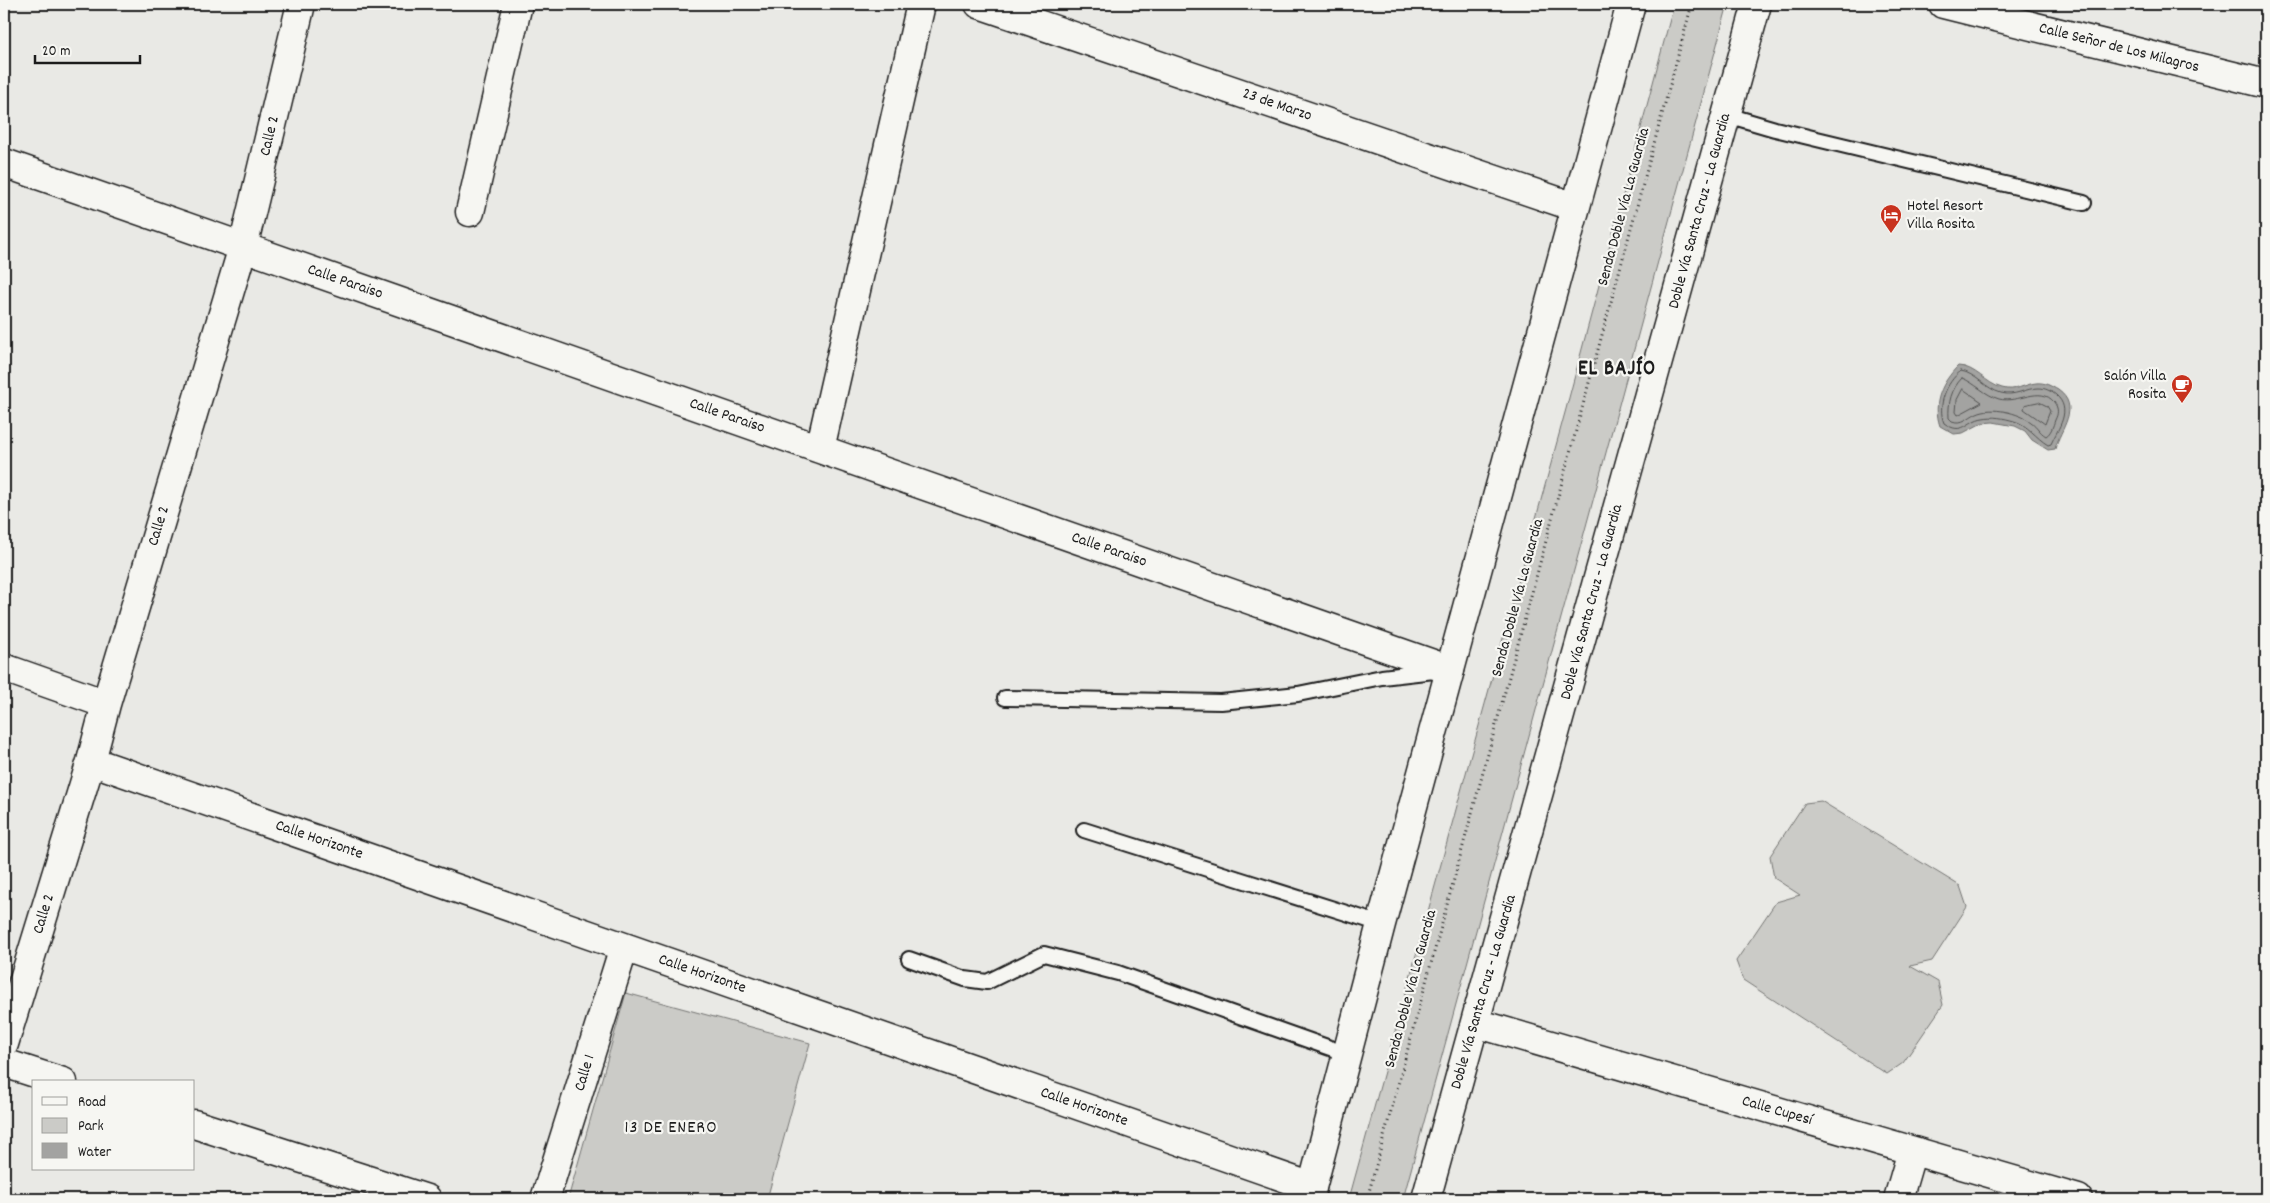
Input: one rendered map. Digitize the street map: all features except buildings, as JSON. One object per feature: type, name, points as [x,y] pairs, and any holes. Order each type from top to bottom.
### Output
[{"type":"main road","name":"Calle 2","points":[[4,1044],[91,761],[106,704],[243,247],[301,4]]},
{"type":"main road","points":[[470,212],[518,4]]},
{"type":"main road","points":[[820,449],[921,4]]},
{"type":"main road","name":"23 de Marzo","points":[[979,4],[1575,206]]},
{"type":"main road","points":[[1310,1193],[1381,924],[1631,4]]},
{"type":"main road","name":"Doble Vía Santa Cruz - La Guardia","points":[[1426,1199],[1757,4]]},
{"type":"main road","name":"Calle Señor de Los Milagros","points":[[1943,4],[2266,84]]},
{"type":"main road","name":"Calle Paraiso","points":[[4,163],[1450,670]]},
{"type":"main road","points":[[4,668],[106,704]]},
{"type":"main road","name":"Calle Horizonte","points":[[91,761],[624,947],[1310,1193]]},
{"type":"main road","name":"Calle 1","points":[[545,1199],[624,947]]},
{"type":"main road","name":"Calle Cupesí","points":[[1476,1023],[2078,1199]]},
{"type":"main road","points":[[4,1063],[57,1080]]},
{"type":"main road","points":[[195,1124],[427,1199]]},
{"type":"main road","points":[[1898,1199],[1912,1151]]},
{"type":"lane","points":[[1727,115],[1775,129],[2084,203]]},
{"type":"lane","points":[[1005,698],[1222,702],[1298,694],[1382,677],[1450,670]]},
{"type":"lane","points":[[1084,830],[1381,924]]},
{"type":"lane","points":[[909,959],[965,979],[987,982],[1044,954],[1118,973],[1347,1054]]},
{"type":"path","name":"Senda Doble Vía La Guardia","points":[[1367,1199],[1692,4]]},
{"type":"green space","points":[[1674,4],[1728,4],[1403,1199],[1349,1199],[1566,409]]},
{"type":"green space","points":[[1821,801],[1960,886],[1967,907],[1932,961],[1910,966],[1938,982],[1943,1005],[1903,1063],[1887,1074],[1743,980],[1736,961],[1776,902],[1800,895],[1774,878],[1770,856],[1805,803]]},
{"type":"green space","points":[[626,993],[810,1043],[767,1199],[568,1199]]},
{"type":"water","points":[[1958,366],[1970,369],[2002,388],[2011,389],[2039,383],[2058,390],[2065,397],[2069,411],[2055,449],[2048,450],[2032,440],[2025,431],[2015,426],[1993,422],[1982,423],[1963,433],[1954,434],[1940,426],[1937,409],[1940,393],[1947,379]]},
{"type":"place","name":"Hotel Resort Villa Rosita","points":[[1891,234]]},
{"type":"place","name":"Salón Villa Rosita","points":[[2182,404]]},
{"type":"district","name":"EL BAJÍO","points":[[1617,370]]},
{"type":"district","name":"13 DE ENERO","points":[[671,1128]]}]
